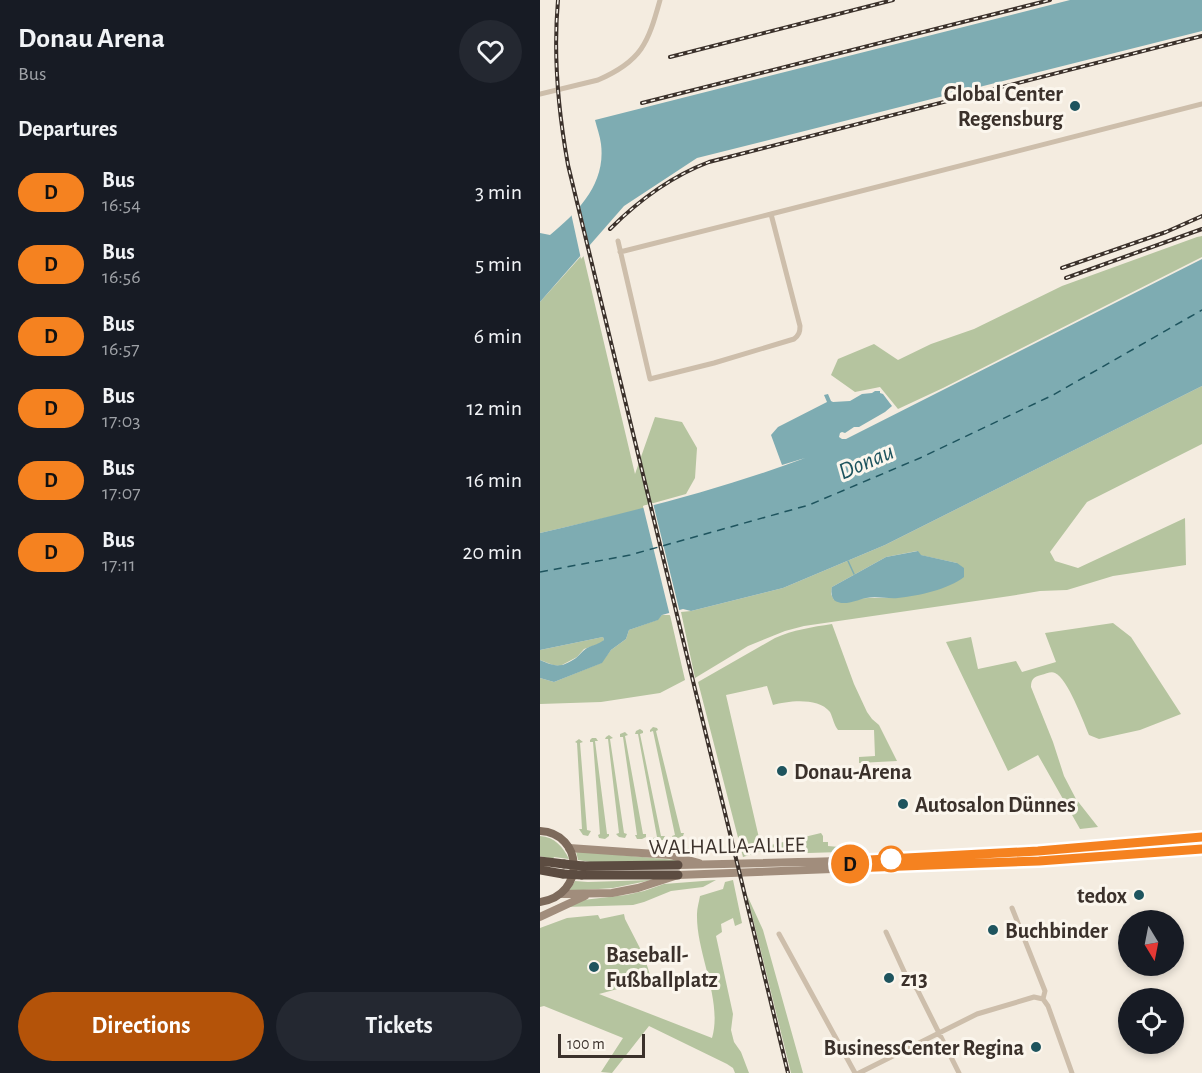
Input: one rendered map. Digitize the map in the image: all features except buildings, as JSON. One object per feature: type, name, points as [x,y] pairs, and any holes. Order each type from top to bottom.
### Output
[{"type":"highway","name":"WALHALLA-ALLEE","points":[[540,861],[564,869]]},
{"type":"highway","name":"WALHALLA-ALLEE","points":[[540,870],[678,870]]},
{"type":"main road","points":[[540,831],[562,840],[569,848],[574,868],[568,887],[552,900],[540,902]]},
{"type":"main road","name":"WALHALLA-ALLEE","points":[[678,870],[710,865],[850,861],[1038,851],[1202,837]]},
{"type":"main road","points":[[569,848],[670,855],[710,865]]},
{"type":"main road","name":"WALHALLA-ALLEE","points":[[678,870],[1039,861],[1202,849]]},
{"type":"main road","points":[[561,894],[612,893],[638,888],[678,870]]},
{"type":"main road","points":[[540,916],[590,894]]},
{"type":"street","points":[[540,94],[598,80],[628,63],[651,33],[660,0]]},
{"type":"street","points":[[620,252],[1202,104]]},
{"type":"street","points":[[618,241],[650,379],[703,366],[798,336],[800,332],[771,214]]},
{"type":"street","points":[[1012,908],[1045,991],[1043,999]]},
{"type":"street","points":[[886,932],[908,980],[917,989],[959,1073]]},
{"type":"street","points":[[779,934],[857,1073],[977,1014],[1034,997],[1043,999],[1048,1006],[1072,1073]]},
{"type":"green space","points":[[1202,236],[1202,257],[898,409],[880,387],[855,392],[831,375],[838,359],[874,344],[898,360],[931,344],[974,329],[1062,286]]},
{"type":"green space","points":[[583,254],[635,474],[655,417],[682,422],[697,448],[695,478],[686,494],[643,506],[644,509],[540,533],[540,302]]},
{"type":"green space","points":[[1202,386],[1202,444],[1087,502],[1050,552],[1055,561],[1078,568],[1185,518],[1186,565],[1113,576],[1067,590],[1040,591],[804,626],[748,646],[695,678],[681,612],[783,588],[885,545]],"holes":[[[917,551],[920,555],[957,563],[897,598],[834,600],[831,594],[832,587],[886,557]]]},
{"type":"green space","points":[[662,615],[670,615],[685,680],[660,693],[601,702],[540,704],[540,678],[554,682],[601,663],[611,650],[626,639],[629,630],[657,620]]},
{"type":"green space","points":[[1113,623],[1131,637],[1181,714],[1140,730],[1099,739],[1089,735],[1075,701],[1060,677],[1052,672],[1033,679],[1031,687],[1064,776],[1076,799],[1098,827],[1080,829],[1038,755],[1008,771],[946,642],[971,637],[978,669],[1016,661],[1022,672],[1056,662],[1045,633]]},
{"type":"green space","points":[[832,624],[867,712],[879,725],[897,761],[859,763],[859,757],[875,756],[874,730],[838,730],[830,712],[818,704],[787,702],[773,705],[767,686],[726,695],[762,851],[743,857],[698,682],[775,638]]},
{"type":"green space","points":[[603,637],[602,643],[584,649],[577,657],[560,666],[540,660],[540,650]]},
{"type":"green space","points":[[653,727],[658,730],[656,731],[681,833],[684,833],[678,838],[672,836],[675,835],[653,731],[650,732]]},
{"type":"green space","points":[[640,729],[643,731],[640,734],[661,836],[665,836],[663,840],[653,838],[657,837],[638,734],[635,734]]},
{"type":"green space","points":[[625,732],[628,735],[625,736],[643,834],[646,834],[646,837],[642,839],[637,839],[635,835],[637,835],[623,737],[620,737],[620,734]]},
{"type":"green space","points":[[609,735],[613,738],[610,739],[624,833],[627,834],[625,838],[616,834],[619,833],[608,739],[605,739]]},
{"type":"green space","points":[[592,738],[598,741],[595,741],[607,834],[609,834],[605,839],[599,838],[598,835],[600,834],[593,742],[590,742]]},
{"type":"green space","points":[[579,739],[583,742],[580,743],[587,830],[591,831],[588,836],[583,835],[579,829],[582,829],[577,743],[575,742]]},
{"type":"green space","points":[[821,833],[823,842],[828,842],[828,846],[839,847],[841,852],[775,854],[767,844],[770,841],[771,845]]},
{"type":"green space","points":[[540,836],[558,843],[569,859],[540,856]]},
{"type":"green space","points":[[1202,842],[1202,847],[1082,857],[863,866],[862,864],[1065,854]]},
{"type":"green space","points":[[576,851],[681,862],[590,862],[578,860]]},
{"type":"green space","points":[[652,880],[613,888],[569,891],[575,881]]},
{"type":"green space","points":[[716,880],[703,887],[671,891],[633,905],[565,907],[583,900],[626,895],[664,884]]},
{"type":"green space","points":[[733,880],[742,923],[735,926],[733,918],[721,924],[722,932],[716,936],[733,1014],[731,1030],[734,1042],[741,1052],[749,1073],[735,1073],[733,1068],[727,1064],[649,1026],[612,1073],[601,1072],[623,1038],[544,1006],[540,1007],[540,928],[567,918],[598,915],[600,919],[624,914],[644,956],[651,978],[599,994],[712,1038],[714,1008],[700,944],[697,910],[700,896],[723,889],[725,882]]},
{"type":"green space","points":[[747,895],[763,930],[803,1073],[791,1073]]},
{"type":"water","points":[[1070,0],[1202,0],[1202,31],[697,158],[624,206],[540,302],[540,233],[550,235],[570,217],[588,196],[594,184],[601,158],[601,141],[595,120]]},
{"type":"water","name":"Donau","points":[[1202,259],[1202,386],[885,545],[783,588],[691,611],[683,609],[662,615],[658,620],[629,630],[626,639],[611,650],[602,663],[554,682],[540,678],[540,660],[554,665],[566,664],[587,648],[604,640],[603,637],[540,650],[540,533],[674,500],[805,458],[782,465],[771,435],[778,427],[827,402],[824,395],[828,394],[833,402],[850,401],[862,394],[880,391],[892,406],[859,427],[840,433],[839,437],[846,439]]},
{"type":"water","points":[[918,551],[921,555],[957,563],[964,568],[964,577],[924,594],[894,598],[870,597],[846,603],[834,600],[832,587],[886,557]]},
{"type":"pier","points":[[579,203],[590,249],[581,259],[571,213]]},
{"type":"pier","points":[[653,503],[680,613],[670,616],[643,506]]},
{"type":"waterway","points":[[848,561],[854,574]]},
{"type":"ferry route","points":[[540,572],[630,555],[809,505],[920,458],[1053,395],[1202,310]]},
{"type":"railway","points":[[558,0],[557,83],[568,165],[788,1073]]},
{"type":"railway","points":[[670,57],[893,0]]},
{"type":"railway","points":[[642,103],[1050,0]]},
{"type":"railway","points":[[610,229],[656,190],[682,174],[709,162],[1202,36]]},
{"type":"railway","points":[[1062,268],[1166,232],[1202,216]]},
{"type":"railway","points":[[1066,278],[1202,229]]},
{"type":"bus line","name":"D","points":[[1202,837],[1089,848],[850,861],[850,868],[1039,861],[1202,849]]},
{"type":"place","name":"Global Center Regensburg","points":[[1075,106]]},
{"type":"place","name":"Donau-Arena","points":[[782,771]]},
{"type":"place","name":"Autosalon Dünnes","points":[[903,804]]},
{"type":"place","name":"tedox","points":[[1139,895]]},
{"type":"place","name":"Buchbinder","points":[[993,930]]},
{"type":"place","name":"Baseball- Fußballplatz","points":[[594,967]]},
{"type":"place","name":"z13","points":[[889,978]]},
{"type":"place","name":"BusinessCenter Regina","points":[[1036,1047]]}]
